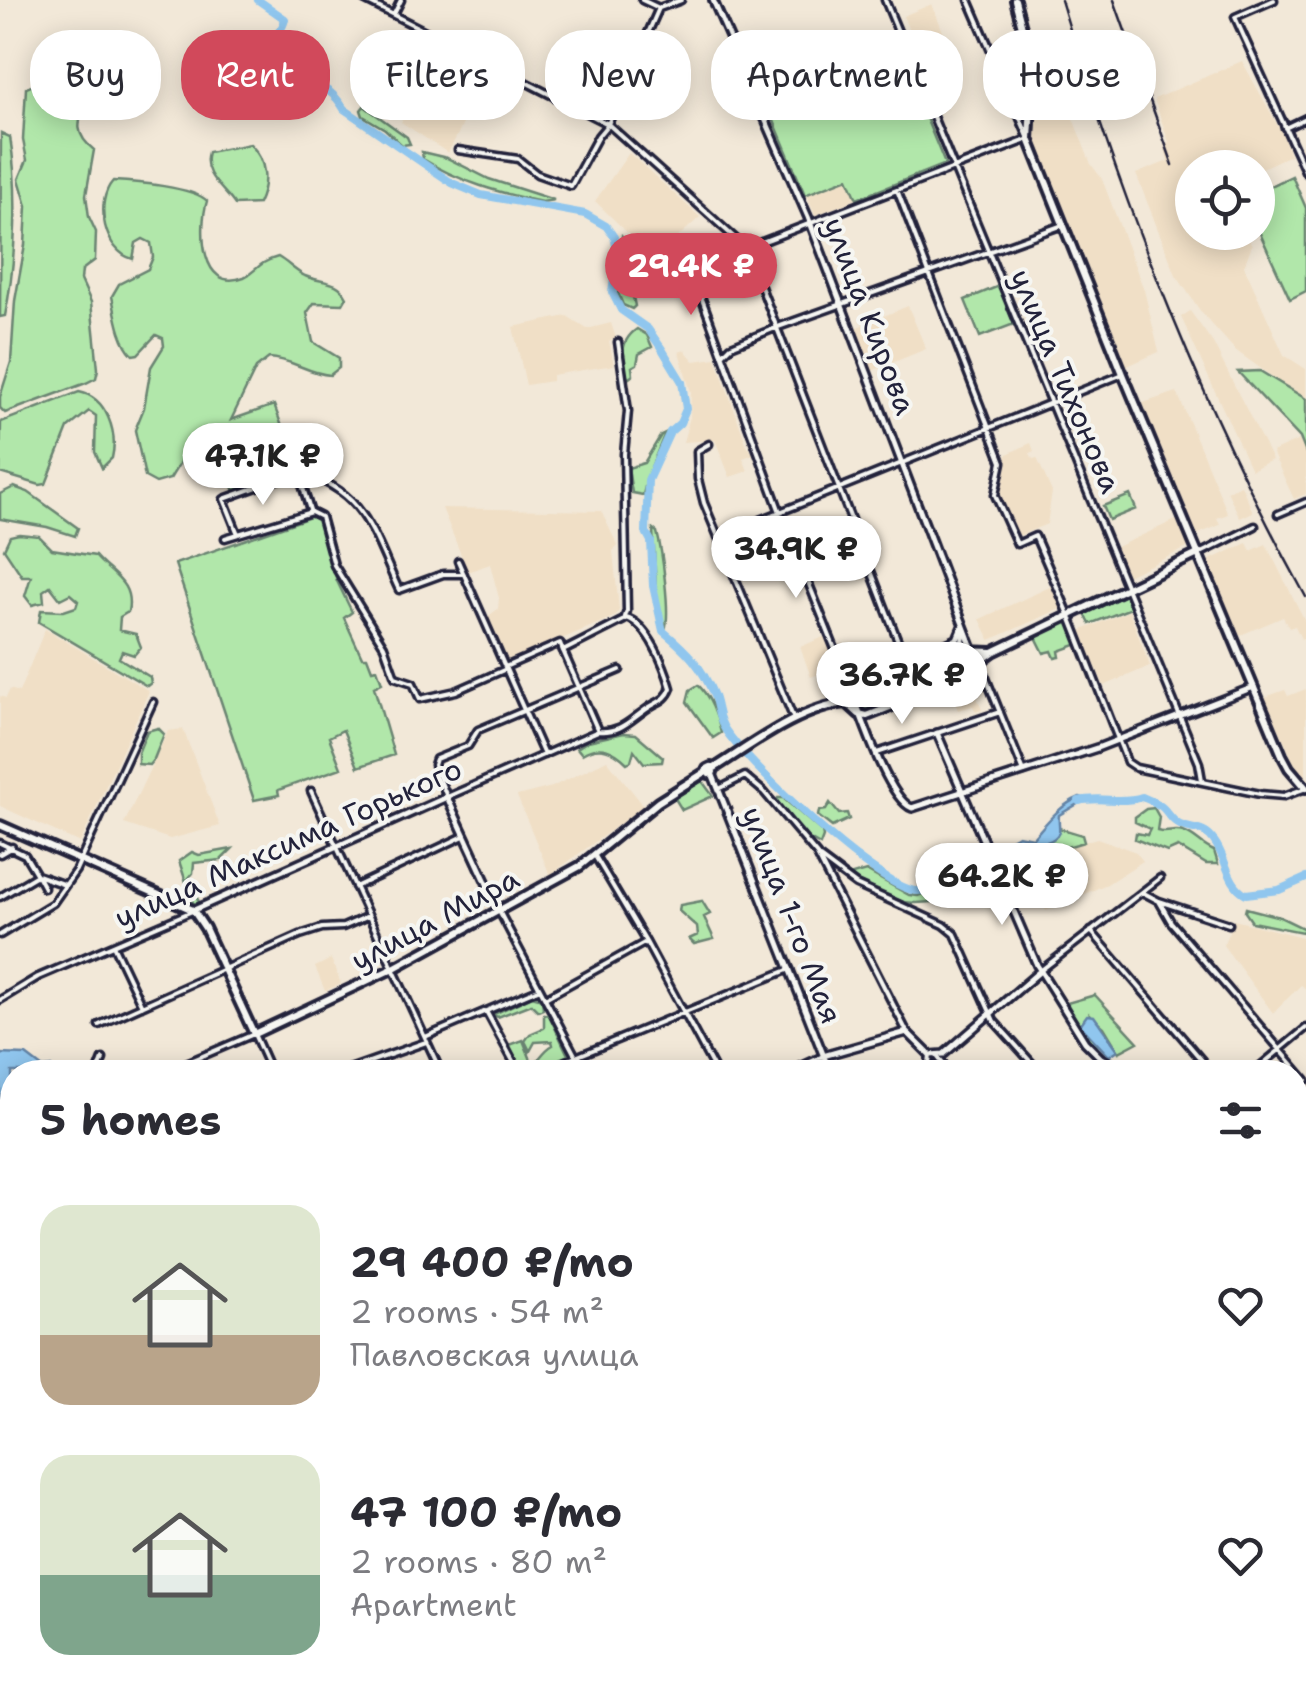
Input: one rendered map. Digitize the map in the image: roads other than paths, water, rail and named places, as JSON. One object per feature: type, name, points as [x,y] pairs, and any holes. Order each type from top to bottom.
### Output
[{"type":"main road","points":[[1015,0],[1034,70],[1028,140],[1288,768],[1306,788]]},
{"type":"main road","points":[[831,706],[847,703],[862,715],[927,694],[949,684],[993,652],[1200,553]]},
{"type":"main road","points":[[831,706],[842,698],[853,678],[933,650],[993,652]]},
{"type":"main road","name":"улица Мира","points":[[254,1034],[392,969],[595,856],[658,802],[794,721],[831,706]]},
{"type":"main road","points":[[0,825],[193,910],[206,928],[254,1034]]},
{"type":"street","points":[[364,0],[608,124],[746,248],[839,486],[927,694]]},
{"type":"street","points":[[394,14],[401,0]]},
{"type":"street","points":[[642,0],[658,8],[680,0]]},
{"type":"street","name":"улица Кирова","points":[[713,0],[842,304],[974,653]]},
{"type":"street","name":"улица Тихонова","points":[[885,0],[1199,764],[1202,780]]},
{"type":"street","points":[[746,248],[1028,140],[969,0]]},
{"type":"street","points":[[1274,0],[1235,17],[1306,173]]},
{"type":"street","points":[[458,150],[518,159],[538,174],[571,186],[608,124],[658,8]]},
{"type":"street","points":[[1285,128],[1306,118]]},
{"type":"street","points":[[897,190],[1002,462],[995,488],[998,502],[1017,544],[1035,536],[1127,762],[1136,768],[1260,794],[1294,794],[1306,788]]},
{"type":"street","points":[[723,357],[731,346],[778,327],[1063,225]]},
{"type":"street","points":[[691,269],[780,512],[849,684],[877,752],[909,808],[1024,772],[1254,687]]},
{"type":"street","points":[[618,342],[628,411],[624,454],[626,618]]},
{"type":"street","points":[[718,537],[1122,374]]},
{"type":"street","points":[[709,444],[697,451],[698,479],[794,721]]},
{"type":"street","points":[[298,472],[311,512]]},
{"type":"street","points":[[238,534],[224,499],[298,472],[334,485],[351,497],[399,590],[443,574],[464,574]]},
{"type":"street","points":[[1278,514],[1306,502]]},
{"type":"street","points":[[225,538],[311,512],[321,517],[334,565],[384,646],[395,677],[410,680],[420,699],[456,691],[560,643],[598,731],[622,728],[665,700],[671,688],[640,624],[626,618]]},
{"type":"street","points":[[1200,553],[1254,526]]},
{"type":"street","points":[[458,560],[544,755]]},
{"type":"street","points":[[564,651],[626,618]]},
{"type":"street","points":[[933,650],[957,638],[962,619]]},
{"type":"street","points":[[949,684],[963,653],[965,628]]},
{"type":"street","points":[[942,651],[952,666],[949,684]]},
{"type":"street","points":[[980,663],[1024,772]]},
{"type":"street","points":[[578,1060],[499,910],[434,762],[468,746],[478,730],[620,670]]},
{"type":"street","points":[[0,935],[53,903],[82,860],[154,702]]},
{"type":"street","points":[[877,752],[1000,712]]},
{"type":"street","name":"улица Максима Горького","points":[[0,1000],[38,977],[598,731]]},
{"type":"street","points":[[937,733],[1040,970],[1086,1042],[1105,1060]]},
{"type":"street","name":"улица 1-го Мая","points":[[710,771],[826,1060]]},
{"type":"street","points":[[719,789],[745,776],[838,874],[949,928],[991,1015],[1030,1060]]},
{"type":"street","points":[[311,791],[435,1060]]},
{"type":"street","points":[[355,887],[464,836]]},
{"type":"street","points":[[0,843],[24,855],[44,888]]},
{"type":"street","points":[[0,854],[12,847]]},
{"type":"street","points":[[817,855],[907,1032],[938,1060]]},
{"type":"street","points":[[595,856],[710,1060]]},
{"type":"street","points":[[830,879],[838,874]]},
{"type":"street","points":[[37,875],[65,885]]},
{"type":"street","points":[[0,897],[37,875]]},
{"type":"street","points":[[932,1060],[952,1049],[1040,970],[1160,878]]},
{"type":"street","points":[[1142,892],[1230,924]]},
{"type":"street","points":[[1159,901],[1171,922],[1289,1060]]},
{"type":"street","points":[[98,1025],[300,935],[343,927],[368,916]]},
{"type":"street","points":[[1091,931],[1202,1060]]},
{"type":"street","points":[[544,998],[646,942]]},
{"type":"street","points":[[114,945],[142,1006]]},
{"type":"street","points":[[567,1060],[790,969]]},
{"type":"street","points":[[373,1060],[538,989]]},
{"type":"street","points":[[487,1013],[512,1060]]},
{"type":"street","points":[[1268,1060],[1306,1028]]},
{"type":"street","points":[[816,1060],[907,1032]]},
{"type":"street","points":[[254,1034],[266,1060]]},
{"type":"street","name":"улица Мира","points":[[193,1060],[254,1034]]},
{"type":"water","points":[[1080,797],[1086,799],[1059,815],[1056,837],[1037,844],[1012,843],[1004,856],[1004,843],[1018,835],[1033,838],[1060,809]]},
{"type":"water","points":[[982,860],[987,868],[984,876],[940,882],[951,872]]},
{"type":"water","points":[[1087,1015],[1094,1016],[1118,1050],[1109,1056],[1080,1025]]},
{"type":"water","points":[[0,1054],[26,1055],[33,1060],[0,1060]]},
{"type":"waterway","points":[[258,0],[285,19],[248,64],[267,95],[278,100],[306,87],[322,88],[344,109],[452,183],[481,195],[585,214],[606,226],[618,253],[612,292],[621,310],[648,329],[662,349],[682,382],[686,409],[680,423],[670,432],[648,480],[646,532],[651,541],[653,586],[663,631],[699,668],[726,731],[812,820],[867,865],[911,890],[925,890],[945,879]]},
{"type":"waterway","points":[[1079,801],[1142,797],[1156,803],[1177,823],[1210,837],[1235,884],[1246,894],[1279,890],[1306,878]]},
{"type":"waterway","points":[[977,869],[1002,855],[1004,848]]},
{"type":"railway","points":[[1061,0],[1111,154],[1168,305],[1233,453],[1306,597]]},
{"type":"railway","points":[[1114,0],[1173,165]]}]
